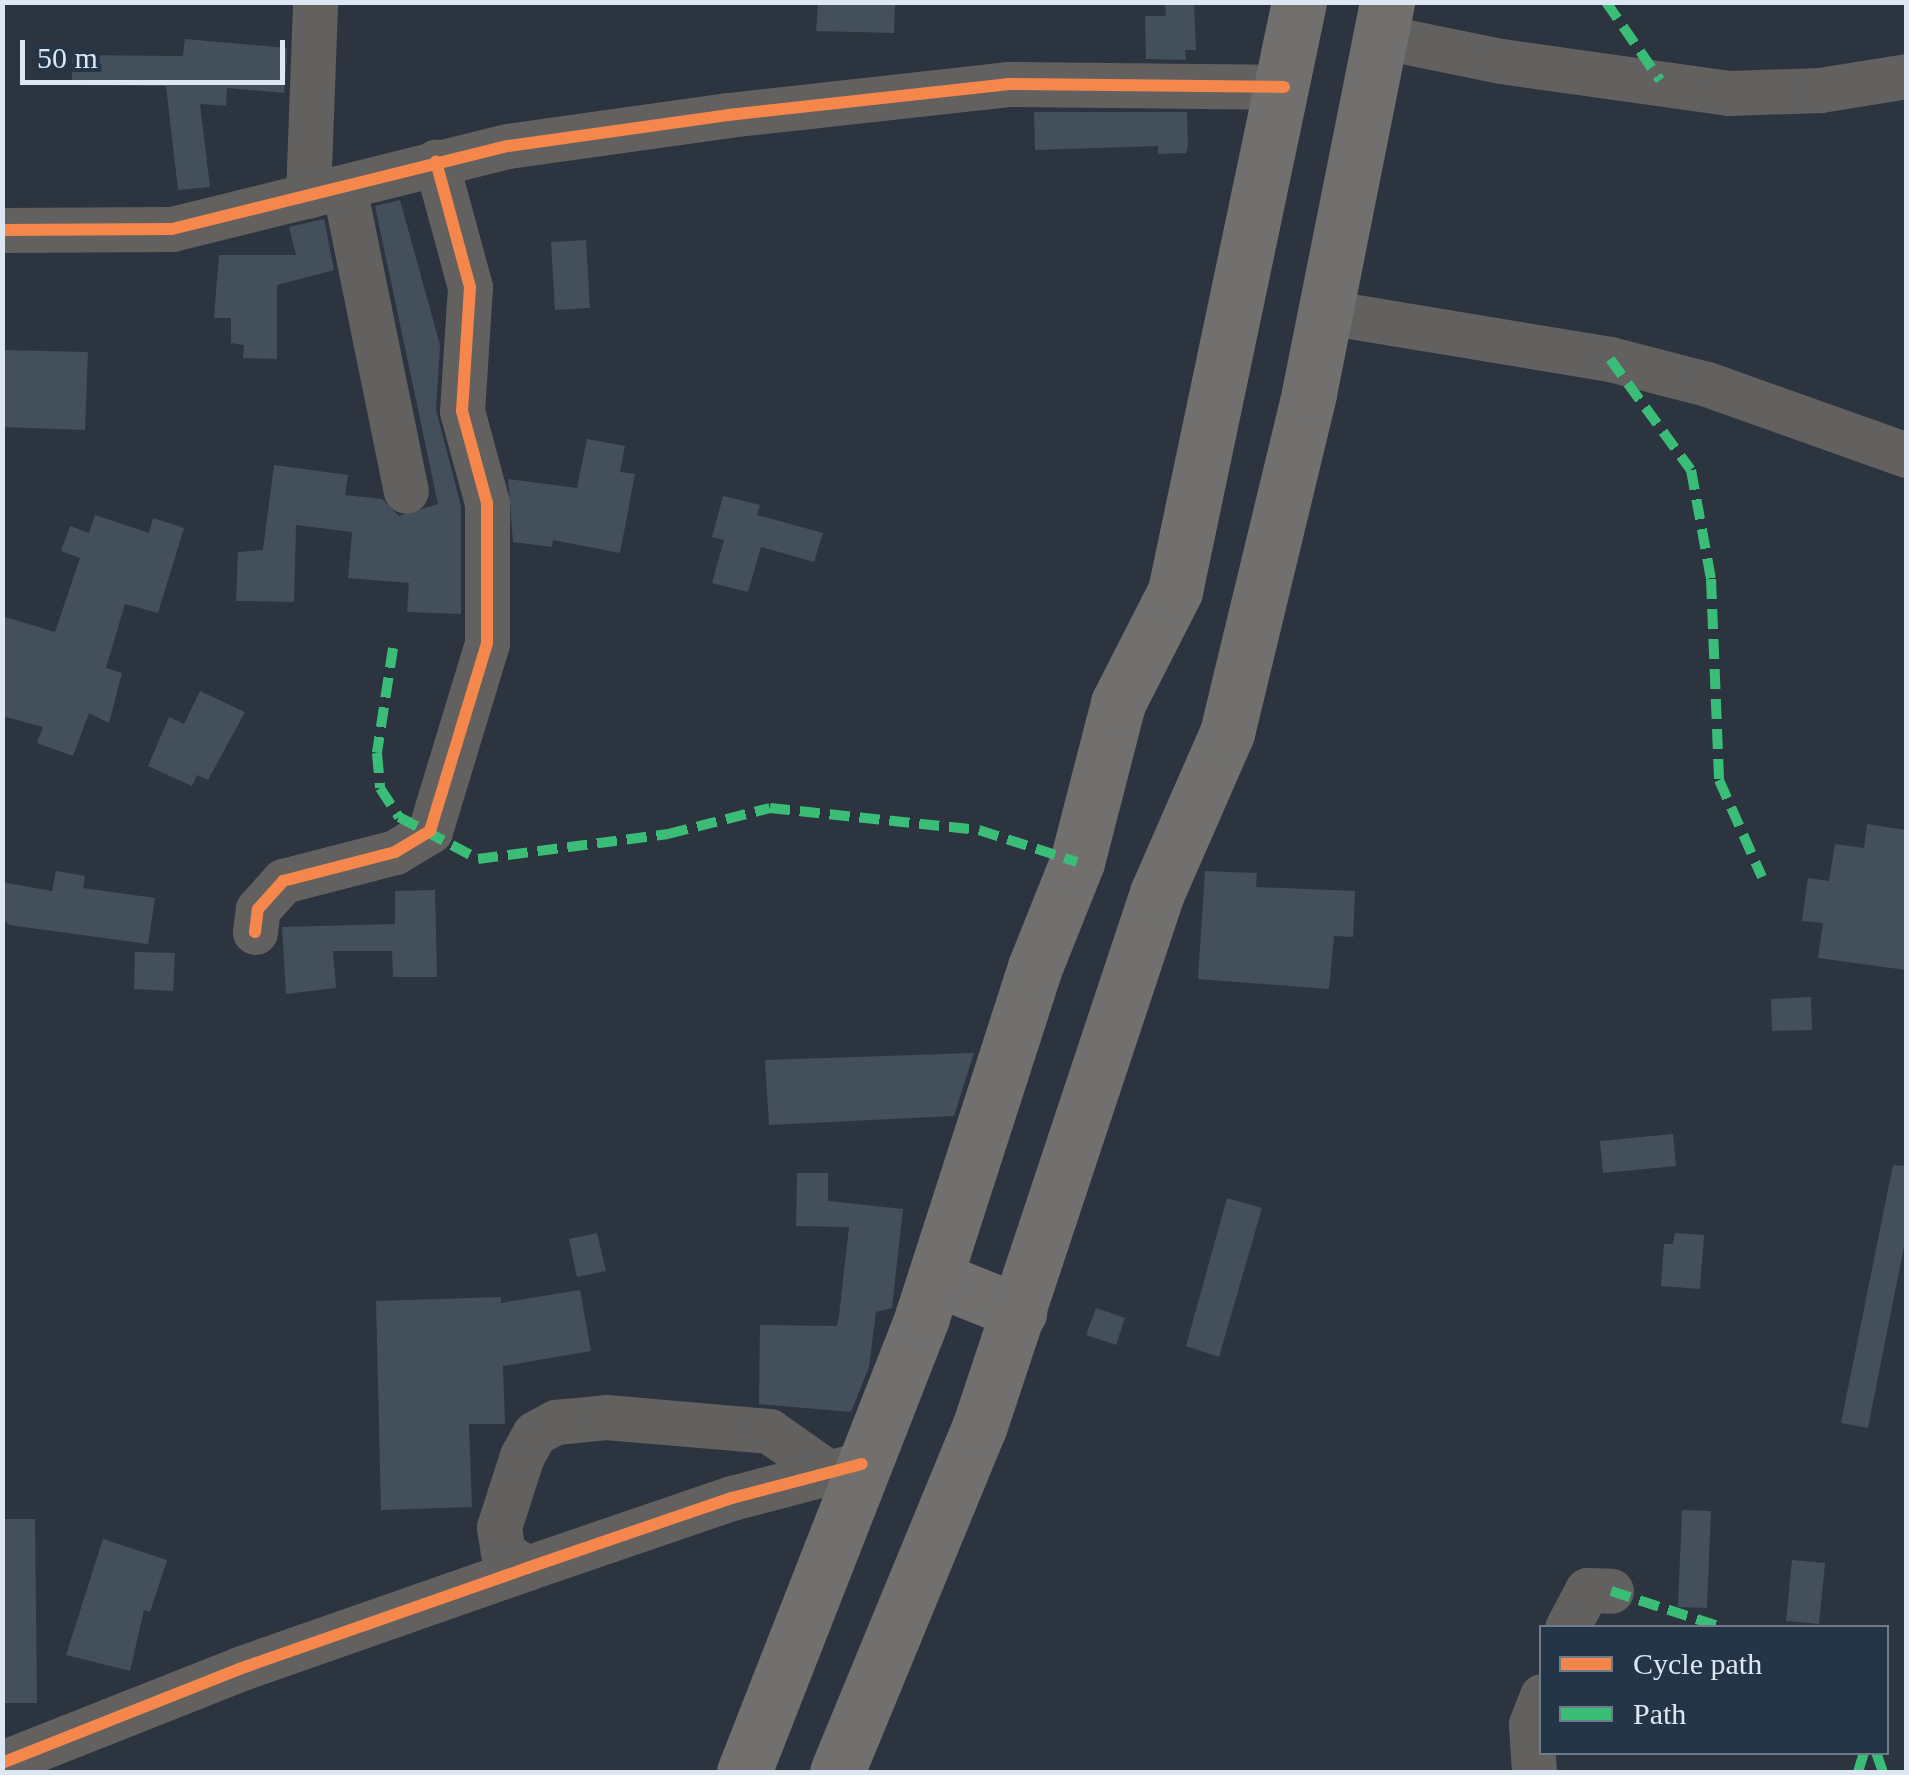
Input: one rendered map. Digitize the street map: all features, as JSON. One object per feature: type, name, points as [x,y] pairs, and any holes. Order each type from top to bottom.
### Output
[{"type":"highway","points":[[744,1772],[846,1468],[935,1278],[1035,968],[1078,862],[1118,703],[1174,591],[1299,2]]},
{"type":"highway","points":[[837,1772],[1019,1312],[1156,893],[1227,733],[1326,312],[1385,20]]},
{"type":"highway","points":[[935,1278],[1019,1312]]},
{"type":"street","points":[[316,2],[326,192],[406,491]]},
{"type":"street","points":[[1385,20],[1501,61],[1729,93],[1820,90],[1906,76]]},
{"type":"street","points":[[2,230],[172,229],[436,162],[566,136],[1007,84],[1284,87]]},
{"type":"street","points":[[255,932],[258,909],[282,880],[395,852],[430,831],[487,644],[487,503],[462,411],[470,287],[436,162]]},
{"type":"street","points":[[1326,312],[1610,359],[1707,384],[1906,456]]},
{"type":"street","points":[[527,1568],[503,1552],[500,1527],[522,1456],[536,1433],[556,1422],[606,1417],[769,1430],[846,1468]]},
{"type":"street","points":[[2,1763],[240,1670],[527,1568],[732,1498],[846,1468]]},
{"type":"street","points":[[1570,1625],[1588,1590],[1611,1591]]},
{"type":"street","points":[[1534,1772],[1531,1724],[1539,1704]]},
{"type":"building","points":[[818,2],[895,2],[894,33],[816,31]]},
{"type":"building","points":[[1165,2],[1194,2],[1196,50],[1185,50],[1186,60],[1146,59],[1145,16],[1166,16]]},
{"type":"building","points":[[185,39],[287,48],[286,71],[284,93],[227,88],[226,106],[200,104],[210,187],[178,190],[166,86],[72,85],[72,55],[183,56]]},
{"type":"building","points":[[1034,112],[1187,112],[1188,146],[1186,153],[1158,154],[1158,146],[1035,150]]},
{"type":"building","points":[[400,200],[440,345],[436,410],[461,506],[461,614],[407,612],[409,583],[348,578],[352,532],[296,525],[294,602],[236,601],[238,552],[263,550],[274,465],[348,475],[345,495],[382,499],[399,516],[438,504],[375,206]]},
{"type":"building","points":[[324,219],[334,270],[277,285],[277,359],[243,358],[244,345],[231,343],[231,318],[214,318],[219,255],[296,255],[289,227]]},
{"type":"building","points":[[586,240],[590,308],[555,310],[551,242]]},
{"type":"building","points":[[2,350],[88,352],[85,430],[2,427]]},
{"type":"building","points":[[587,439],[625,446],[620,472],[635,474],[620,553],[553,540],[552,547],[513,542],[508,479],[577,488]]},
{"type":"building","points":[[723,496],[760,505],[757,515],[823,533],[814,562],[761,547],[748,592],[712,583],[724,540],[712,537]]},
{"type":"building","points":[[95,515],[149,533],[153,518],[184,528],[158,613],[125,604],[106,668],[122,673],[109,723],[89,713],[73,756],[37,743],[43,727],[2,716],[2,616],[55,632],[80,558],[61,551],[70,526],[89,533]]},
{"type":"building","points":[[200,691],[245,712],[208,780],[197,775],[192,786],[148,766],[169,717],[184,724]]},
{"type":"building","points":[[1867,824],[1906,830],[1906,970],[1818,958],[1823,923],[1802,921],[1808,878],[1829,881],[1835,844],[1864,848]]},
{"type":"building","points":[[56,871],[85,876],[83,888],[155,898],[148,944],[9,925],[2,917],[2,882],[52,891]]},
{"type":"building","points":[[1205,871],[1257,873],[1256,887],[1355,891],[1353,937],[1334,936],[1329,989],[1198,979]]},
{"type":"building","points":[[435,890],[437,977],[393,977],[392,951],[333,951],[336,988],[286,994],[282,927],[395,924],[395,891]]},
{"type":"building","points":[[135,952],[175,953],[173,991],[134,989]]},
{"type":"building","points":[[1811,997],[1812,1030],[1772,1031],[1771,999]]},
{"type":"building","points":[[974,1053],[954,1116],[769,1125],[765,1060]]},
{"type":"building","points":[[1673,1134],[1676,1166],[1603,1173],[1600,1141]]},
{"type":"building","points":[[1893,1165],[1906,1166],[1906,1236],[1868,1428],[1841,1423]]},
{"type":"building","points":[[797,1173],[828,1173],[828,1201],[903,1209],[892,1308],[876,1312],[869,1367],[851,1412],[759,1404],[760,1325],[837,1326],[839,1316],[849,1227],[796,1226]]},
{"type":"building","points":[[1227,1198],[1262,1208],[1219,1357],[1186,1346]]},
{"type":"building","points":[[597,1233],[606,1271],[577,1277],[569,1239]]},
{"type":"building","points":[[1675,1233],[1704,1235],[1700,1289],[1661,1286],[1664,1244],[1673,1244]]},
{"type":"building","points":[[580,1290],[591,1351],[503,1366],[505,1424],[469,1424],[472,1507],[381,1510],[376,1301],[501,1297],[501,1303]]},
{"type":"building","points":[[1096,1308],[1125,1318],[1116,1345],[1086,1335]]},
{"type":"building","points":[[1682,1510],[1711,1511],[1707,1608],[1678,1607]]},
{"type":"building","points":[[2,1519],[35,1519],[37,1703],[2,1703]]},
{"type":"building","points":[[103,1539],[167,1560],[150,1612],[144,1610],[130,1671],[66,1655]]},
{"type":"building","points":[[1792,1560],[1825,1563],[1819,1624],[1786,1621]]},
{"type":"marked path","points":[[1606,2],[1660,80]]},
{"type":"marked path","points":[[1610,359],[1691,470],[1711,579],[1719,780],[1762,877]]},
{"type":"marked path","points":[[393,648],[377,753],[380,788],[399,817],[478,859],[668,834],[770,808],[979,830],[1077,862]]},
{"type":"marked path","points":[[1611,1591],[1715,1625]]},
{"type":"marked path","points":[[1858,1772],[1863,1755]]},
{"type":"marked path","points":[[1877,1755],[1883,1772]]},
{"type":"cycle path","points":[[2,230],[172,229],[508,146],[728,115],[1007,84],[1284,87]]},
{"type":"cycle path","points":[[255,932],[258,909],[283,881],[395,852],[430,831],[487,643],[487,503],[462,411],[470,287],[436,162]]},
{"type":"cycle path","points":[[2,1763],[239,1669],[527,1568],[732,1498],[862,1464]]}]
